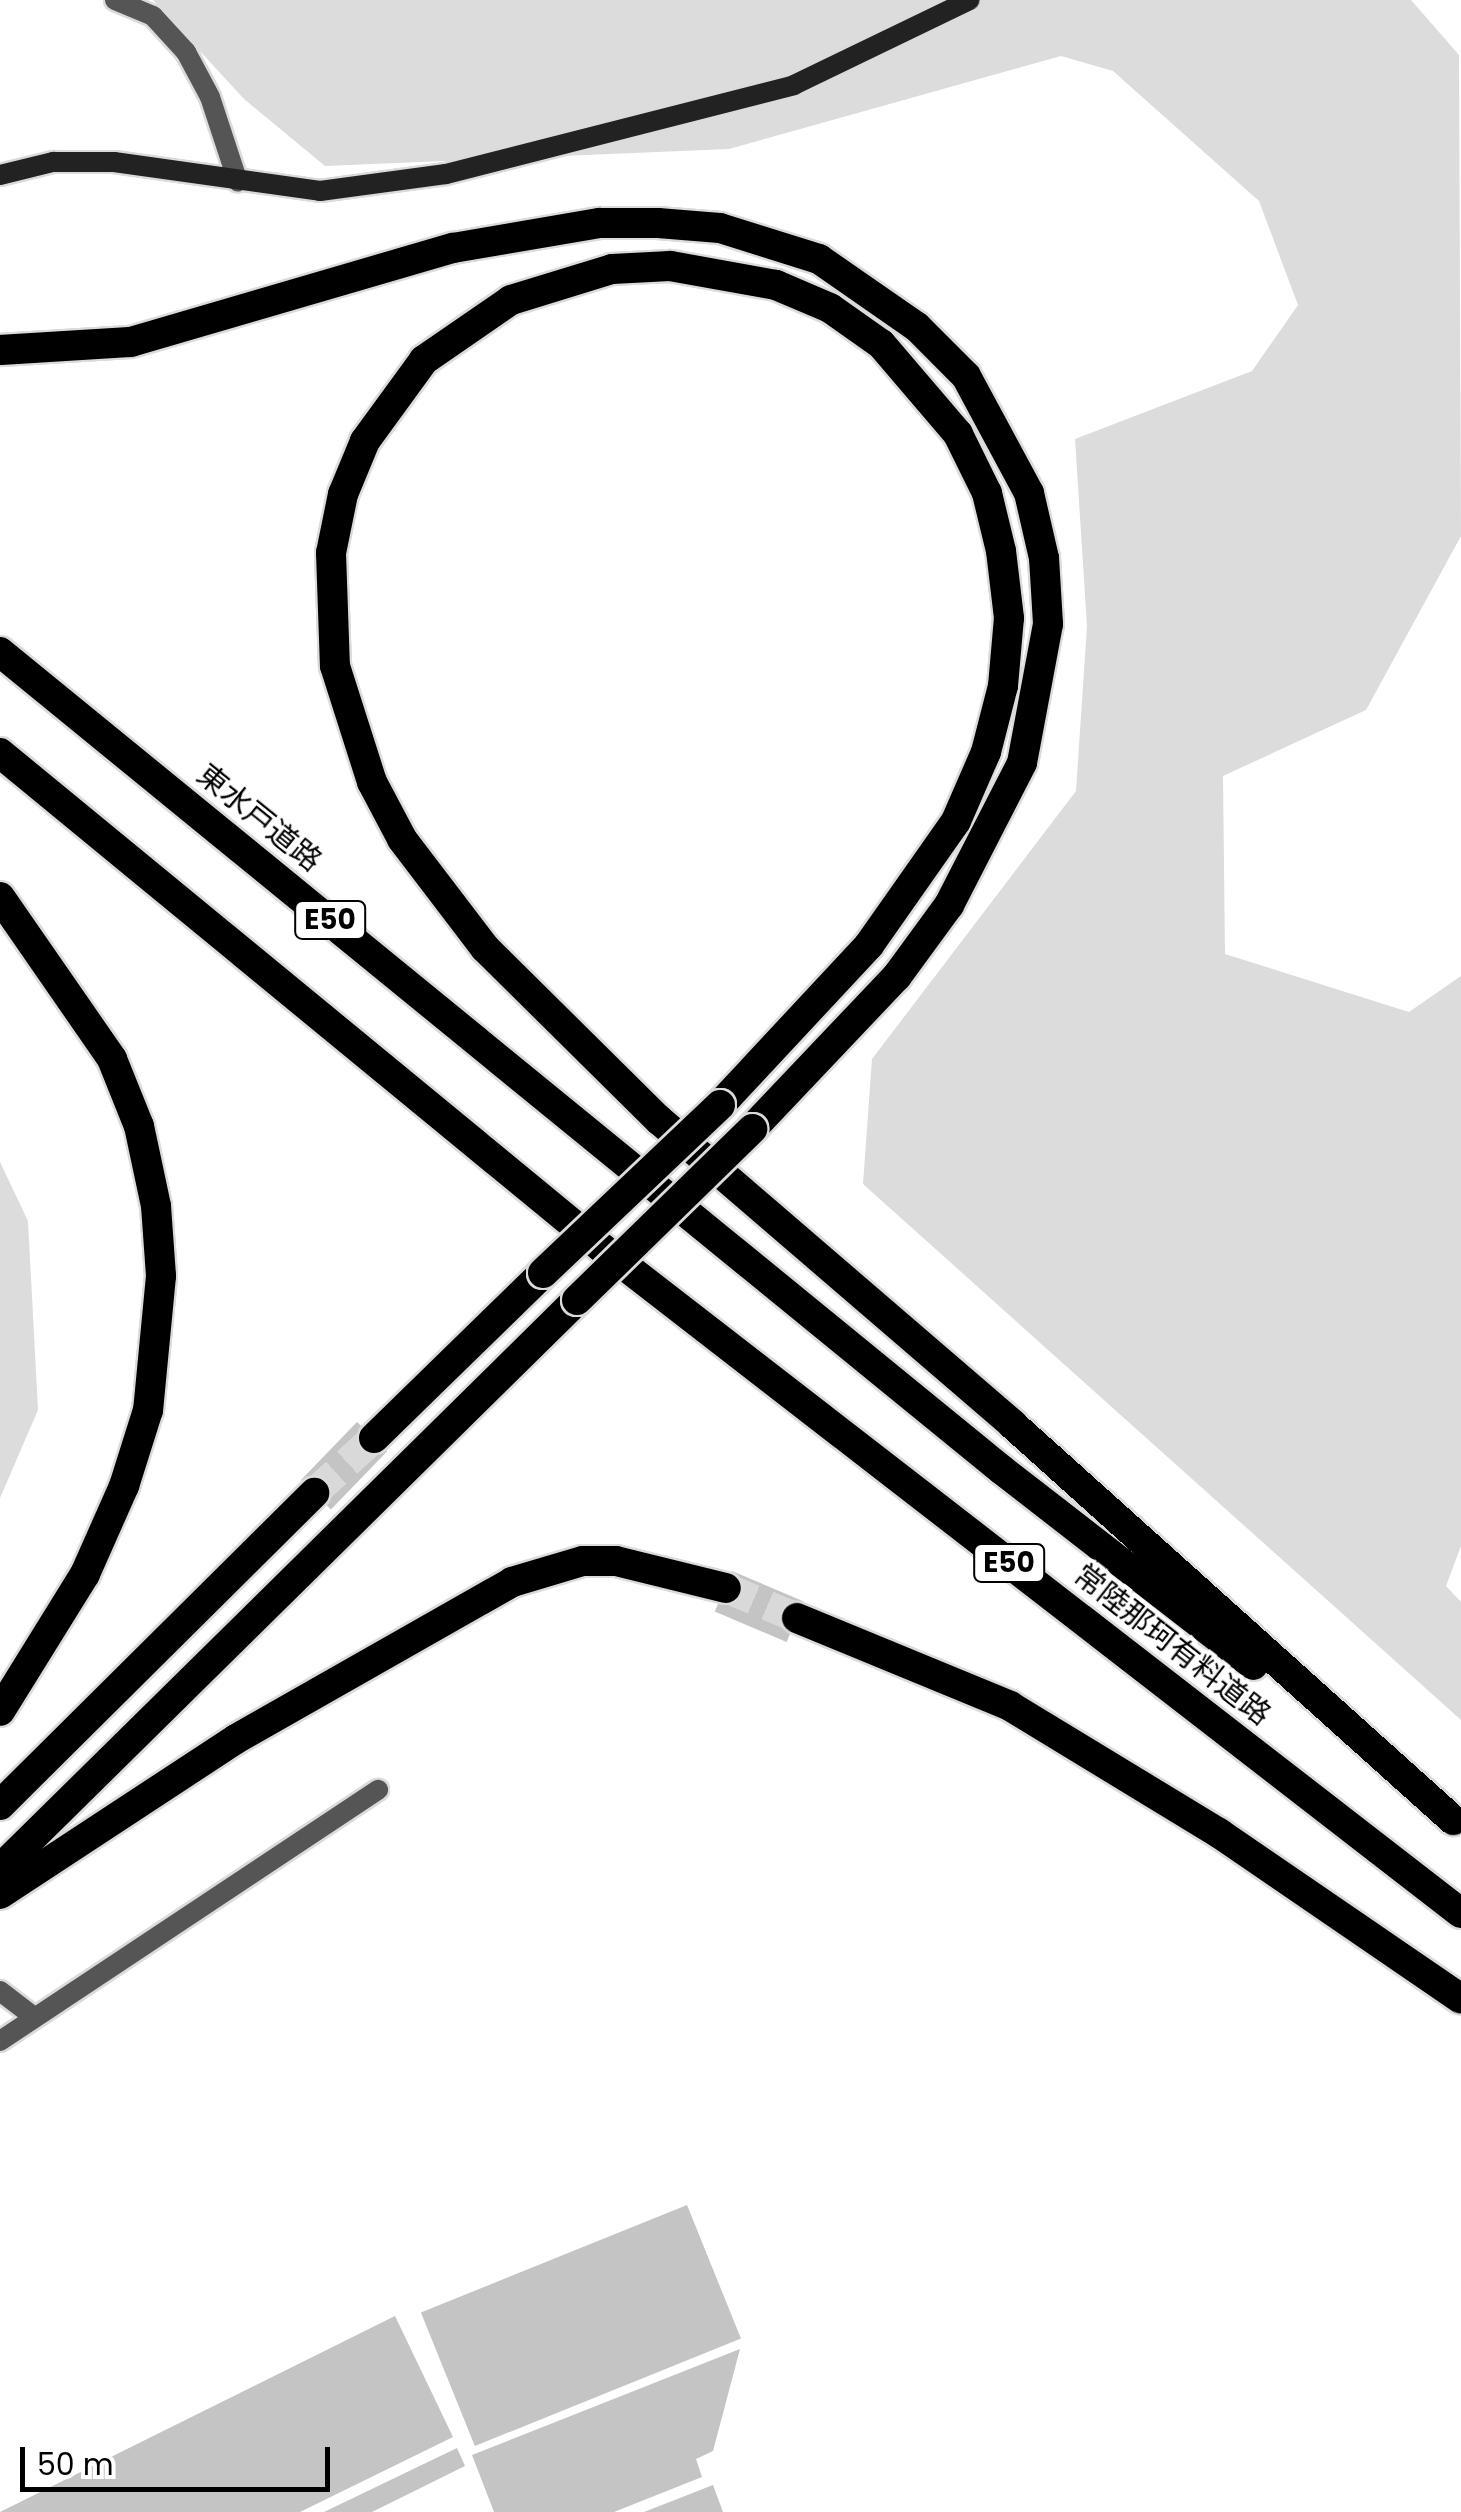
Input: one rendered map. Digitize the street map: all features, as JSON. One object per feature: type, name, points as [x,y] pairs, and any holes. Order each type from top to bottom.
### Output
[{"type":"highway","points":[[0,350],[131,342],[453,248],[582,226],[658,223],[720,228],[819,259],[886,302],[966,376],[1029,493],[1044,558],[1048,624],[1040,692],[1022,763],[950,905],[897,976],[752,1129],[0,1869]]},
{"type":"highway","points":[[374,1438],[543,1273],[720,1105],[870,945],[956,821],[986,752],[1003,686],[1009,618],[1001,551],[987,493],[958,434],[868,335],[830,308],[776,284],[670,266],[612,269],[511,300],[424,360],[365,442],[343,494],[332,553],[335,666],[372,782],[402,840],[485,948],[659,1120],[1012,1424],[1457,1823]]},
{"type":"highway","name":"東水戸道路","points":[[0,652],[659,1189]]},
{"type":"highway","name":"常陸那珂有料道路","points":[[0,753],[602,1248],[1461,1913]]},
{"type":"highway","points":[[0,897],[112,1059],[146,1158],[161,1276],[148,1410],[124,1486],[85,1574],[0,1712]]},
{"type":"highway","name":"常陸那珂有料道路","points":[[659,1189],[1002,1470],[1457,1823]]},
{"type":"highway","points":[[0,1805],[314,1493]]},
{"type":"highway","points":[[0,1894],[236,1739],[512,1582],[583,1561],[616,1561],[726,1588]]},
{"type":"highway","points":[[797,1618],[1010,1706],[1219,1833],[1461,1999]]},
{"type":"street","points":[[116,0],[153,16],[186,52],[210,97],[238,182]]},
{"type":"street","points":[[0,175],[53,162],[114,162],[238,182],[320,190],[446,174],[794,85],[970,0]]},
{"type":"street","points":[[0,2040],[378,1790]]},
{"type":"street","points":[[2,1993],[34,2017]]},
{"type":"shaded area","points":[[153,0],[1411,0],[1459,55],[1461,536],[1366,710],[1223,776],[1225,954],[1409,1012],[1461,976],[1461,1546],[1446,1586],[1461,1602],[1461,1720],[863,1184],[872,1059],[1076,791],[1087,626],[1075,439],[1252,371],[1298,305],[1259,201],[1113,71],[1061,56],[729,149],[325,166],[244,99]]},
{"type":"shaded area","points":[[0,1162],[28,1221],[38,1410],[0,1498]]},
{"type":"building","points":[[357,1422],[387,1451],[331,1509],[301,1480]]},
{"type":"building","points":[[732,1571],[804,1601],[787,1642],[715,1612]]},
{"type":"building","points":[[687,2205],[741,2339],[475,2446],[421,2313]]},
{"type":"building","points":[[395,2316],[453,2437],[300,2512],[0,2512]]},
{"type":"building","points":[[740,2349],[713,2451],[696,2459],[702,2477],[614,2512],[494,2512],[472,2455]]},
{"type":"building","points":[[457,2448],[465,2466],[372,2512],[324,2512]]},
{"type":"building","points":[[713,2485],[723,2512],[644,2512]]},
{"type":"tunnel","points":[[314,1493],[374,1438]]},
{"type":"tunnel","points":[[726,1588],[797,1618]]}]
